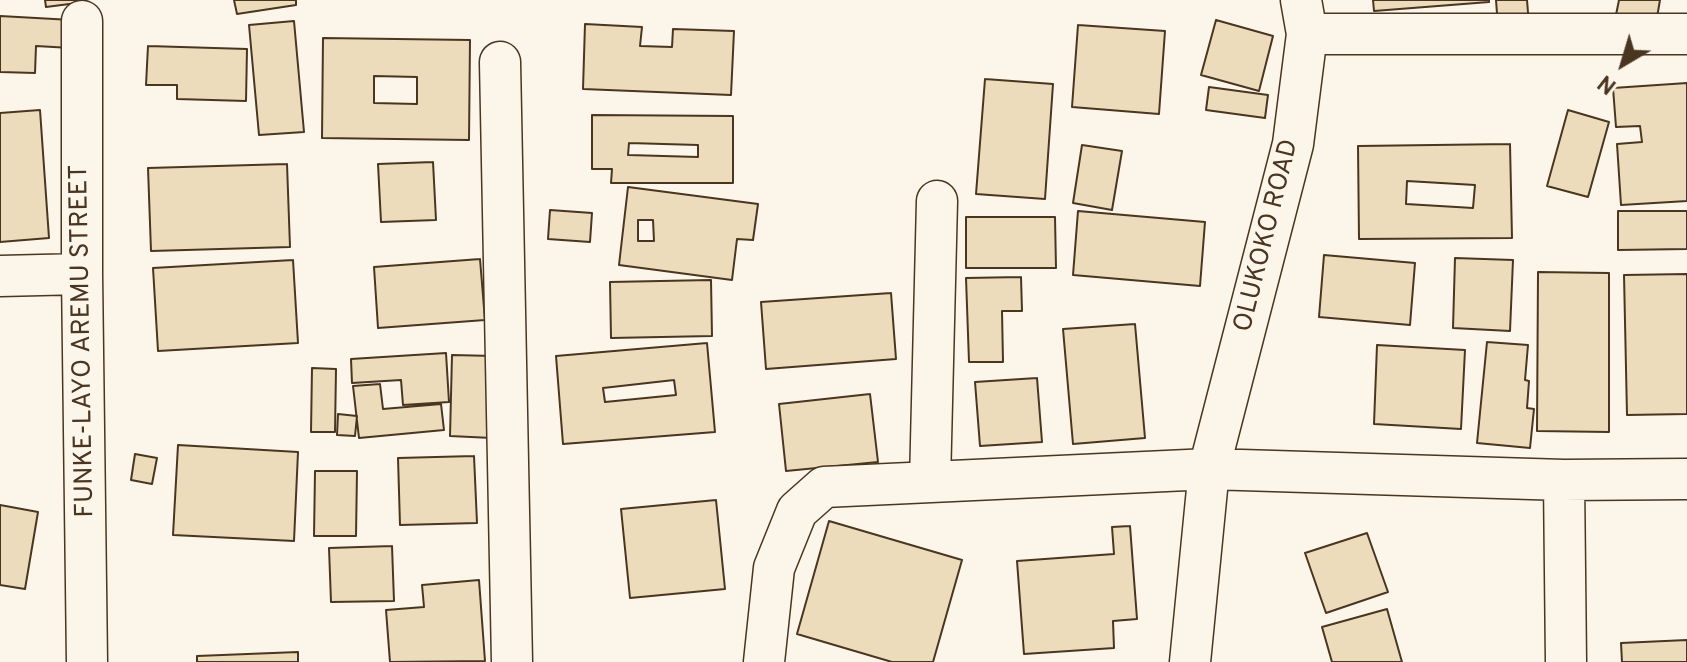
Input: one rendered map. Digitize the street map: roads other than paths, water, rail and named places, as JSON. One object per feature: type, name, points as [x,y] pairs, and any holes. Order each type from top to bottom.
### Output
[{"type":"street","points":[[1304,17],[1687,34]]},
{"type":"street","name":"OLUKOKO ROAD","points":[[1190,662],[1209,469],[1293,144],[1304,17]]},
{"type":"street","name":"FUNKE-LAYO AREMU STREET","points":[[82,21],[87,662]]},
{"type":"street","points":[[500,62],[512,662]]},
{"type":"street","points":[[930,482],[937,201]]},
{"type":"street","points":[[0,276],[82,274]]},
{"type":"street","points":[[764,662],[774,568],[797,511],[824,487],[1209,469],[1564,480],[1687,479]]},
{"type":"street","points":[[1564,480],[1566,662]]}]
